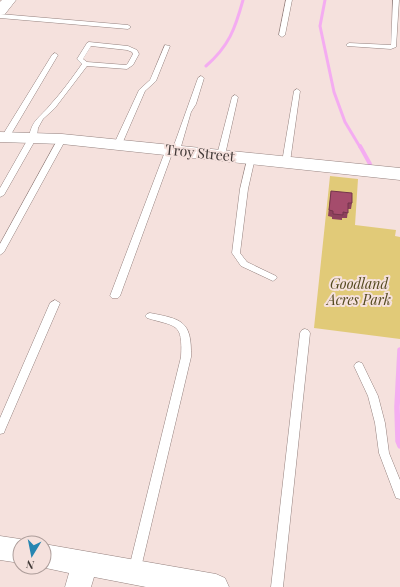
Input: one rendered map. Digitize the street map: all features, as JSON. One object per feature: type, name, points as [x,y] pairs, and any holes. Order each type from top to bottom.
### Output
[{"type":"main road","points":[[0,11],[9,0]]},
{"type":"main road","name":"Troy Street","points":[[3,136],[118,144],[400,174]]},
{"type":"street","points":[[0,548],[12,550]]},
{"type":"street","points":[[52,557],[216,587]]},
{"type":"street","points":[[78,587],[85,563]]},
{"type":"lane","points":[[282,35],[289,0]]},
{"type":"lane","points":[[349,45],[394,46],[396,0]]},
{"type":"lane","points":[[0,16],[128,27]]},
{"type":"lane","points":[[90,44],[128,48],[135,51],[136,54],[128,67],[85,64],[80,59],[90,44]]},
{"type":"lane","points":[[118,144],[142,90],[153,81],[167,46]]},
{"type":"lane","points":[[3,136],[55,55]]},
{"type":"lane","points":[[0,194],[33,137],[34,128],[40,118],[53,107],[85,64]]},
{"type":"lane","points":[[115,296],[188,112],[193,104],[201,78]]},
{"type":"lane","points":[[286,162],[297,91]]},
{"type":"lane","points":[[221,155],[235,97]]},
{"type":"lane","points":[[0,252],[62,139]]},
{"type":"lane","points":[[251,158],[244,189],[236,253],[244,264],[273,278]]},
{"type":"lane","points":[[0,430],[56,304]]},
{"type":"lane","points":[[134,572],[186,357],[186,337],[182,327],[168,319],[150,316]]},
{"type":"lane","points":[[277,587],[305,333]]},
{"type":"lane","points":[[359,366],[373,396],[380,423],[384,453],[400,494]]},
{"type":"green space","name":"Goodland Acres Park","points":[[330,176],[358,179],[355,225],[396,230],[395,236],[400,237],[400,339],[314,328]]},
{"type":"building","points":[[331,191],[352,193],[352,203],[348,203],[348,213],[343,212],[343,215],[333,214],[333,211],[329,210]]},
{"type":"waterway","points":[[206,66],[214,59],[226,44],[234,28],[243,0]]},
{"type":"waterway","points":[[325,0],[320,26],[334,92],[345,122],[360,147]]},
{"type":"waterway","points":[[360,146],[370,164]]},
{"type":"waterway","points":[[400,350],[397,407],[398,441],[400,446]]}]
